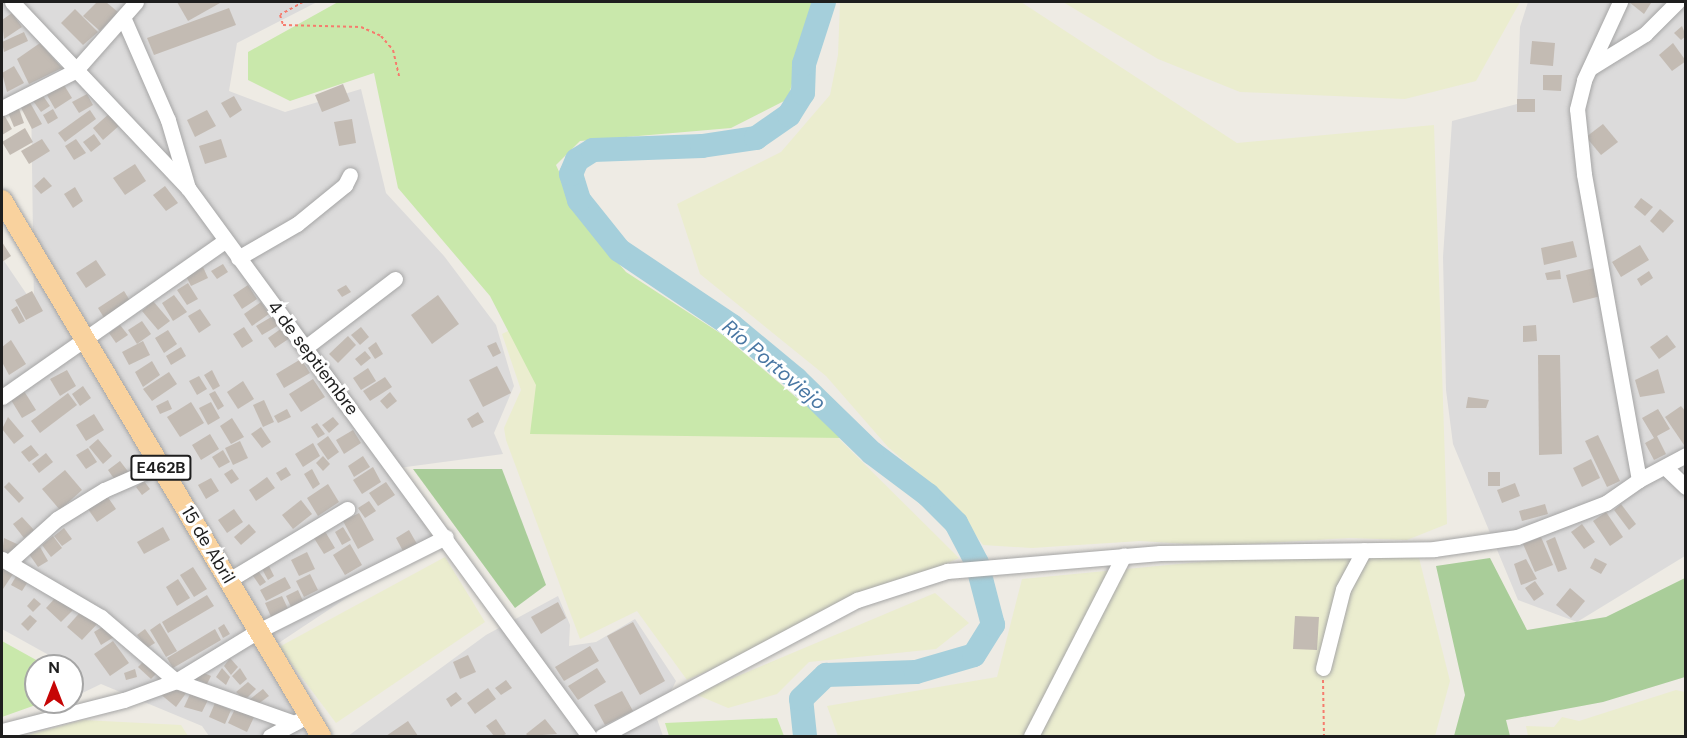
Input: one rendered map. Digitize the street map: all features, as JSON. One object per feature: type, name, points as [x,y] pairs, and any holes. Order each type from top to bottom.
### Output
[{"type":"main road","name":"15 de Abril","points":[[2,200],[229,580],[258,631],[302,720],[321,736]]},
{"type":"street","name":"4 de septiembre","points":[[12,2],[188,188],[446,537],[589,736]]},
{"type":"street","points":[[2,108],[75,70],[136,2]]},
{"type":"street","points":[[1620,2],[1590,68],[1577,109],[1584,174],[1639,480]]},
{"type":"street","points":[[1590,68],[1645,34],[1677,2]]},
{"type":"street","points":[[123,17],[168,120],[188,188]]},
{"type":"street","points":[[238,258],[297,224],[345,185],[350,175]]},
{"type":"street","points":[[2,397],[225,241]]},
{"type":"street","points":[[306,347],[395,279]]},
{"type":"street","points":[[602,736],[857,600],[947,570],[1004,567],[1124,555],[1434,549],[1517,537],[1606,503],[1639,480],[1686,455]]},
{"type":"street","points":[[159,466],[105,490],[57,519],[5,561],[101,617],[176,681],[302,720]]},
{"type":"street","points":[[1665,467],[1686,487]]},
{"type":"street","points":[[229,580],[347,509]]},
{"type":"street","points":[[2,731],[124,700],[176,681],[258,631],[446,537]]},
{"type":"street","points":[[1323,668],[1343,589],[1364,550]]},
{"type":"street","points":[[1031,736],[1124,555]]},
{"type":"street","points":[[270,736],[302,720]]},
{"type":"path","points":[[303,2],[280,15],[283,26],[361,27],[381,36],[393,50],[399,77]]},
{"type":"path","points":[[1323,668],[1324,736]]},
{"type":"shaded area","points":[[2,2],[317,2],[237,43],[229,91],[285,112],[361,89],[386,193],[444,256],[496,325],[514,386],[494,433],[503,454],[391,469],[434,540],[274,646],[330,736],[209,736],[202,726],[101,684],[84,692],[84,654],[47,654],[2,629],[2,258],[34,305],[31,95],[2,110]]},
{"type":"shaded area","points":[[1528,2],[1685,2],[1685,556],[1577,622],[1518,600],[1453,444],[1446,390],[1443,257],[1452,121],[1517,104],[1520,27]]},
{"type":"shaded area","points":[[558,596],[570,625],[569,646],[596,642],[635,619],[676,681],[657,719],[663,736],[348,736],[486,635]]},
{"type":"green space","points":[[338,2],[813,2],[788,99],[731,128],[580,141],[556,165],[581,220],[626,272],[723,335],[844,438],[530,434],[536,385],[490,296],[398,188],[374,73],[290,101],[248,80],[248,52]]},
{"type":"green space","points":[[840,2],[1021,2],[1237,143],[1434,125],[1447,524],[1407,540],[1349,538],[1218,546],[1140,541],[1032,548],[983,545],[951,501],[888,447],[826,376],[700,274],[677,204],[781,152],[830,95],[838,55]]},
{"type":"green space","points":[[1063,2],[1520,2],[1476,81],[1405,99],[1240,92],[1158,59]]},
{"type":"green space","points":[[599,286],[818,418],[959,558],[687,680],[637,611],[580,639],[506,440],[504,428],[521,390],[502,334]]},
{"type":"green space","points":[[413,469],[502,469],[546,585],[515,608]]},
{"type":"green space","points":[[1417,550],[1450,681],[1435,736],[838,736],[827,706],[997,677],[1022,579],[1282,554]]},
{"type":"green space","points":[[445,557],[485,622],[336,723],[279,647]]},
{"type":"green space","points":[[1490,558],[1527,630],[1606,617],[1685,578],[1685,677],[1603,702],[1506,720],[1510,736],[1454,736],[1465,695],[1436,566]]},
{"type":"green space","points":[[935,593],[969,623],[936,649],[809,662],[777,694],[728,708],[695,694]]},
{"type":"green space","points":[[2,641],[25,654],[24,709],[2,717]]},
{"type":"green space","points":[[1676,690],[1685,692],[1685,736],[1528,736],[1526,726],[1554,727],[1562,717],[1579,721]]},
{"type":"green space","points":[[777,718],[784,736],[669,736],[665,723]]},
{"type":"green space","points":[[83,720],[181,725],[188,736],[24,736]]},
{"type":"building","points":[[97,2],[106,2],[118,12],[100,31],[83,16]]},
{"type":"building","points":[[177,2],[219,2],[220,3],[188,21]]},
{"type":"building","points":[[1629,2],[1649,2],[1651,3],[1644,14]]},
{"type":"building","points":[[229,8],[236,25],[154,55],[147,38]]},
{"type":"building","points":[[75,9],[98,32],[83,45],[61,23]]},
{"type":"building","points":[[12,13],[22,27],[4,39],[2,20]]},
{"type":"building","points":[[1682,26],[1686,36],[1681,40],[1674,33]]},
{"type":"building","points":[[24,32],[28,41],[4,52],[2,42]]},
{"type":"building","points":[[1532,41],[1555,43],[1553,66],[1530,64]]},
{"type":"building","points":[[40,43],[62,68],[29,84],[17,59]]},
{"type":"building","points":[[1673,43],[1686,61],[1672,71],[1659,55]]},
{"type":"building","points":[[14,66],[24,83],[7,92],[2,73]]},
{"type":"building","points":[[1543,75],[1562,75],[1561,91],[1543,90]]},
{"type":"building","points":[[343,84],[350,101],[322,112],[315,95]]},
{"type":"building","points":[[64,85],[72,98],[55,109],[47,95]]},
{"type":"building","points":[[41,93],[50,106],[41,112],[31,98]]},
{"type":"building","points":[[87,94],[93,105],[79,113],[72,102]]},
{"type":"building","points":[[234,96],[242,110],[230,118],[221,103]]},
{"type":"building","points":[[28,99],[42,124],[32,129],[19,104]]},
{"type":"building","points":[[1517,99],[1535,99],[1535,112],[1517,112]]},
{"type":"building","points":[[18,106],[24,123],[14,127],[7,110]]},
{"type":"building","points":[[53,109],[58,118],[48,124],[43,115]]},
{"type":"building","points":[[90,110],[96,119],[65,142],[58,133]]},
{"type":"building","points":[[207,110],[216,126],[195,137],[187,120]]},
{"type":"building","points":[[2,111],[12,129],[2,135]]},
{"type":"building","points":[[110,113],[120,125],[103,140],[93,128]]},
{"type":"building","points":[[352,119],[356,143],[339,146],[334,122]]},
{"type":"building","points":[[1603,124],[1618,142],[1601,155],[1586,137]]},
{"type":"building","points":[[25,128],[33,142],[10,155],[2,142]]},
{"type":"building","points":[[94,134],[101,144],[91,152],[83,142]]},
{"type":"building","points":[[42,139],[50,151],[29,164],[21,151]]},
{"type":"building","points":[[76,139],[86,153],[74,160],[65,146]]},
{"type":"building","points":[[221,139],[227,157],[205,164],[199,146]]},
{"type":"building","points":[[135,164],[146,181],[125,195],[113,178]]},
{"type":"building","points":[[44,177],[52,186],[41,194],[34,186]]},
{"type":"building","points":[[165,186],[178,203],[166,211],[153,195]]},
{"type":"building","points":[[75,187],[83,201],[73,208],[64,194]]},
{"type":"building","points":[[1641,198],[1653,207],[1645,216],[1634,207]]},
{"type":"building","points":[[1660,209],[1674,221],[1663,233],[1650,221]]},
{"type":"building","points":[[1573,241],[1577,257],[1544,265],[1541,248]]},
{"type":"building","points":[[2,242],[11,256],[2,262]]},
{"type":"building","points":[[1640,245],[1649,260],[1621,277],[1612,262]]},
{"type":"building","points":[[96,260],[106,275],[86,288],[76,273]]},
{"type":"building","points":[[223,264],[228,272],[217,279],[211,271]]},
{"type":"building","points":[[203,267],[208,278],[191,286],[186,276]]},
{"type":"building","points":[[1594,268],[1601,296],[1573,303],[1566,275]]},
{"type":"building","points":[[1560,270],[1561,279],[1547,280],[1545,273]]},
{"type":"building","points":[[1649,271],[1653,278],[1641,286],[1637,279]]},
{"type":"building","points":[[188,283],[198,299],[187,305],[177,290]]},
{"type":"building","points":[[248,285],[257,299],[242,309],[233,295]]},
{"type":"building","points":[[346,285],[351,292],[342,297],[337,290]]},
{"type":"building","points":[[32,291],[43,311],[26,320],[15,300]]},
{"type":"building","points":[[124,291],[132,304],[106,321],[98,308]]},
{"type":"building","points":[[174,295],[187,312],[173,321],[162,303]]},
{"type":"building","points":[[438,295],[459,324],[432,344],[411,315]]},
{"type":"building","points":[[153,301],[170,321],[158,330],[142,311]]},
{"type":"building","points":[[261,302],[269,314],[252,326],[244,314]]},
{"type":"building","points":[[17,306],[25,321],[19,324],[11,310]]},
{"type":"building","points":[[200,309],[211,325],[199,333],[188,316]]},
{"type":"building","points":[[273,316],[279,325],[262,335],[256,326]]},
{"type":"building","points":[[142,321],[151,334],[137,344],[128,330]]},
{"type":"building","points":[[120,325],[128,335],[116,343],[109,333]]},
{"type":"building","points":[[1536,325],[1537,341],[1523,342],[1523,326]]},
{"type":"building","points":[[244,327],[253,341],[242,348],[233,334]]},
{"type":"building","points":[[361,327],[369,337],[360,345],[351,335]]},
{"type":"building","points":[[282,328],[290,338],[275,348],[268,338]]},
{"type":"building","points":[[168,330],[177,344],[164,353],[155,338]]},
{"type":"building","points":[[1667,335],[1676,347],[1659,359],[1650,347]]},
{"type":"building","points":[[348,336],[356,345],[338,363],[329,354]]},
{"type":"building","points":[[11,340],[26,364],[9,375],[2,362],[2,347]]},
{"type":"building","points":[[143,341],[150,355],[129,365],[122,352]]},
{"type":"building","points":[[376,342],[383,354],[375,359],[368,348]]},
{"type":"building","points":[[496,342],[501,353],[493,357],[487,346]]},
{"type":"building","points":[[181,347],[186,356],[171,365],[166,356]]},
{"type":"building","points":[[365,351],[371,358],[361,366],[355,359]]},
{"type":"building","points":[[1538,355],[1560,355],[1562,454],[1539,455]]},
{"type":"building","points":[[301,359],[310,373],[284,388],[276,374]]},
{"type":"building","points":[[152,361],[160,375],[143,387],[135,372]]},
{"type":"building","points":[[497,366],[511,393],[483,407],[469,380]]},
{"type":"building","points":[[368,368],[376,381],[361,390],[353,378]]},
{"type":"building","points":[[1658,369],[1665,393],[1640,397],[1635,380]]},
{"type":"building","points":[[67,370],[76,386],[60,396],[50,379]]},
{"type":"building","points":[[212,370],[220,386],[213,390],[204,375]]},
{"type":"building","points":[[169,372],[177,384],[152,401],[143,389]]},
{"type":"building","points":[[199,376],[207,389],[197,395],[189,381]]},
{"type":"building","points":[[385,377],[392,387],[370,401],[363,391]]},
{"type":"building","points":[[313,379],[325,397],[301,412],[289,394]]},
{"type":"building","points":[[243,381],[254,399],[238,409],[227,392]]},
{"type":"building","points":[[83,386],[91,398],[80,406],[72,394]]},
{"type":"building","points":[[24,391],[36,410],[22,418],[11,400]]},
{"type":"building","points":[[215,391],[224,406],[218,410],[209,394]]},
{"type":"building","points":[[390,392],[397,401],[387,409],[380,401]]},
{"type":"building","points":[[68,393],[77,405],[40,433],[31,421]]},
{"type":"building","points":[[1468,397],[1489,400],[1486,408],[1466,408]]},
{"type":"building","points":[[168,400],[172,409],[160,414],[156,406]]},
{"type":"building","points":[[264,400],[274,422],[263,427],[253,405]]},
{"type":"building","points":[[191,402],[204,423],[180,437],[167,417]]},
{"type":"building","points":[[211,402],[220,418],[208,425],[199,408]]},
{"type":"building","points":[[1681,406],[1686,412],[1684,445],[1665,417]]},
{"type":"building","points":[[287,409],[291,417],[278,423],[274,416]]},
{"type":"building","points":[[1658,409],[1670,429],[1657,436],[1666,454],[1654,460],[1645,443],[1654,438],[1642,418]]},
{"type":"building","points":[[478,412],[484,422],[472,428],[467,419]]},
{"type":"building","points":[[94,414],[104,430],[86,441],[76,425]]},
{"type":"building","points":[[8,417],[24,436],[14,444],[2,429]]},
{"type":"building","points":[[333,417],[339,424],[329,433],[322,425]]},
{"type":"building","points":[[232,418],[244,437],[231,444],[220,426]]},
{"type":"building","points":[[317,423],[325,434],[318,438],[311,427]]},
{"type":"building","points":[[261,427],[271,442],[262,448],[251,434]]},
{"type":"building","points":[[353,430],[361,443],[344,454],[336,440]]},
{"type":"building","points":[[210,434],[219,449],[201,460],[192,445]]},
{"type":"building","points":[[1598,435],[1620,481],[1607,487],[1585,441]]},
{"type":"building","points":[[328,436],[339,452],[328,460],[317,444]]},
{"type":"building","points":[[98,439],[112,456],[103,464],[89,447]]},
{"type":"building","points":[[240,441],[248,458],[233,465],[225,448]]},
{"type":"building","points":[[313,443],[320,456],[303,467],[295,454]]},
{"type":"building","points":[[31,445],[39,455],[29,462],[21,452]]},
{"type":"building","points":[[88,448],[97,462],[86,469],[76,455]]},
{"type":"building","points":[[223,450],[230,462],[219,468],[212,457]]},
{"type":"building","points":[[46,453],[53,462],[39,473],[32,464]]},
{"type":"building","points":[[323,456],[330,464],[323,471],[316,463]]},
{"type":"building","points":[[363,456],[370,467],[354,477],[348,466]]},
{"type":"building","points":[[1591,459],[1600,478],[1582,487],[1573,468]]},
{"type":"building","points":[[120,461],[130,474],[117,483],[108,470]]},
{"type":"building","points":[[286,467],[291,475],[281,481],[276,473]]},
{"type":"building","points":[[373,467],[381,482],[362,494],[353,480]]},
{"type":"building","points":[[232,469],[239,479],[231,484],[224,474]]},
{"type":"building","points":[[312,469],[320,484],[313,489],[304,474]]},
{"type":"building","points":[[65,470],[82,490],[60,510],[42,489]]},
{"type":"building","points":[[1488,472],[1500,472],[1500,486],[1488,486]]},
{"type":"building","points":[[267,477],[275,488],[256,501],[249,490]]},
{"type":"building","points":[[211,478],[219,491],[206,499],[198,485]]},
{"type":"building","points":[[144,481],[150,489],[142,495],[136,487]]},
{"type":"building","points":[[9,482],[24,498],[19,503],[4,487]]},
{"type":"building","points":[[386,482],[395,495],[378,506],[369,493]]},
{"type":"building","points":[[1515,483],[1520,496],[1502,503],[1497,490]]},
{"type":"building","points":[[328,484],[339,502],[318,516],[307,498]]},
{"type":"building","points":[[107,496],[116,509],[97,522],[88,509]]},
{"type":"building","points":[[301,500],[312,514],[293,529],[282,515]]},
{"type":"building","points":[[369,501],[376,511],[365,518],[358,508]]},
{"type":"building","points":[[1545,504],[1548,514],[1522,521],[1519,511]]},
{"type":"building","points":[[1621,504],[1636,524],[1629,530],[1614,510]]},
{"type":"building","points":[[234,509],[243,522],[227,533],[218,520]]},
{"type":"building","points":[[1606,512],[1623,537],[1610,546],[1593,521]]},
{"type":"building","points":[[359,513],[374,540],[358,549],[343,521]]},
{"type":"building","points":[[22,517],[34,530],[24,538],[13,524]]},
{"type":"building","points":[[249,524],[256,532],[241,545],[234,537]]},
{"type":"building","points":[[1582,524],[1595,542],[1584,549],[1571,532]]},
{"type":"building","points":[[163,527],[170,540],[144,554],[137,542]]},
{"type":"building","points":[[343,527],[351,540],[342,545],[335,532]]},
{"type":"building","points":[[64,528],[72,539],[62,546],[54,536]]},
{"type":"building","points":[[323,528],[335,548],[324,554],[312,535]]},
{"type":"building","points":[[409,530],[417,544],[403,551],[396,538]]},
{"type":"building","points":[[53,536],[62,548],[51,557],[42,545]]},
{"type":"building","points":[[1541,537],[1553,565],[1535,572],[1523,544]]},
{"type":"building","points":[[1555,537],[1567,569],[1558,572],[1546,541]]},
{"type":"building","points":[[4,538],[19,545],[12,558],[2,554]]},
{"type":"building","points":[[350,544],[362,565],[345,575],[333,555]]},
{"type":"building","points":[[40,547],[48,561],[38,567],[29,554]]},
{"type":"building","points":[[307,552],[315,569],[299,576],[291,560]]},
{"type":"building","points":[[1595,558],[1607,564],[1601,574],[1590,568]]},
{"type":"building","points":[[1526,559],[1537,579],[1521,585],[1514,564]]},
{"type":"building","points":[[269,566],[274,576],[268,580],[262,569]]},
{"type":"building","points":[[2,567],[13,574],[3,589],[2,588]]},
{"type":"building","points":[[193,567],[207,589],[194,597],[180,575]]},
{"type":"building","points":[[257,569],[266,582],[260,586],[251,573]]},
{"type":"building","points":[[18,573],[29,580],[22,591],[11,585]]},
{"type":"building","points":[[310,574],[318,590],[304,597],[296,581]]},
{"type":"building","points":[[285,577],[291,588],[266,601],[260,590]]},
{"type":"building","points":[[178,579],[190,598],[177,606],[166,587]]},
{"type":"building","points":[[1535,581],[1544,594],[1534,601],[1525,588]]},
{"type":"building","points":[[1570,588],[1585,601],[1571,618],[1556,605]]},
{"type":"building","points":[[298,590],[304,603],[292,609],[286,596]]},
{"type":"building","points":[[58,595],[73,610],[61,622],[46,608]]},
{"type":"building","points":[[207,595],[214,606],[168,633],[162,622]]},
{"type":"building","points":[[282,596],[289,611],[272,619],[265,603]]},
{"type":"building","points":[[34,598],[41,604],[33,612],[27,606]]},
{"type":"building","points":[[558,602],[566,618],[541,634],[531,617]]},
{"type":"building","points":[[83,609],[98,623],[82,640],[67,627]]},
{"type":"building","points":[[30,615],[37,621],[28,631],[21,624]]},
{"type":"building","points":[[1295,616],[1319,617],[1317,650],[1293,649]]},
{"type":"building","points":[[633,622],[665,681],[640,695],[607,636]]},
{"type":"building","points":[[160,623],[177,651],[166,657],[150,630]]},
{"type":"building","points":[[107,624],[114,637],[101,645],[94,632]]},
{"type":"building","points":[[224,624],[230,634],[223,638],[218,628]]},
{"type":"building","points":[[145,629],[155,643],[147,648],[137,635]]},
{"type":"building","points":[[215,629],[221,640],[173,668],[167,658]]},
{"type":"building","points":[[113,641],[129,663],[110,676],[94,654]]},
{"type":"building","points":[[590,646],[599,661],[564,681],[555,667]]},
{"type":"building","points":[[468,655],[476,672],[460,679],[453,662]]},
{"type":"building","points":[[147,658],[160,670],[151,679],[138,667]]},
{"type":"building","points":[[230,658],[238,667],[231,675],[224,666]]},
{"type":"building","points":[[222,668],[230,677],[226,685],[216,677]]},
{"type":"building","points":[[240,668],[247,679],[240,685],[232,676]]},
{"type":"building","points":[[597,668],[606,682],[578,700],[568,686]]},
{"type":"building","points":[[135,669],[137,677],[126,680],[124,673]]},
{"type":"building","points":[[199,671],[211,676],[207,684],[192,677]]},
{"type":"building","points":[[506,680],[512,688],[501,695],[495,688]]},
{"type":"building","points":[[248,682],[256,689],[245,700],[236,692]]},
{"type":"building","points":[[177,683],[189,689],[176,707],[159,693]]},
{"type":"building","points":[[488,688],[496,699],[475,714],[467,703]]},
{"type":"building","points":[[263,689],[269,696],[254,707],[249,700]]},
{"type":"building","points":[[192,690],[209,698],[202,712],[184,707]]},
{"type":"building","points":[[622,691],[633,711],[605,725],[594,705]]},
{"type":"building","points":[[456,692],[462,699],[451,707],[446,699]]},
{"type":"building","points":[[215,703],[231,710],[225,724],[209,717]]},
{"type":"building","points":[[235,709],[254,717],[247,732],[228,723]]},
{"type":"building","points":[[496,719],[506,734],[502,736],[494,736],[486,726]]},
{"type":"building","points":[[545,719],[557,734],[528,736],[526,734]]},
{"type":"building","points":[[408,721],[418,736],[386,736]]},
{"type":"waterway","name":"Río Portoviejo","points":[[805,736],[801,699],[826,675],[916,672],[974,655],[993,625],[977,563],[956,523],[928,495],[872,453],[796,379],[732,326],[619,250],[579,200],[571,174],[577,160],[593,150],[702,146],[756,138],[789,115],[803,93],[804,64],[824,2]]}]
